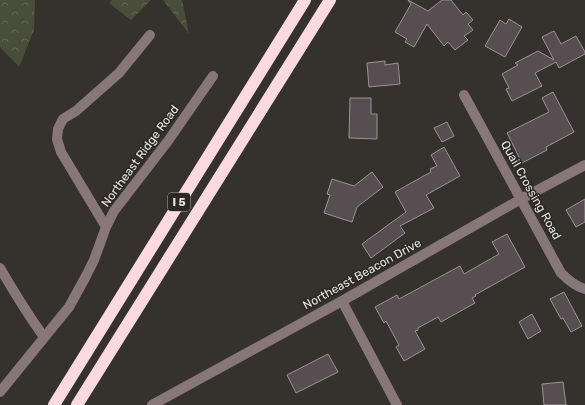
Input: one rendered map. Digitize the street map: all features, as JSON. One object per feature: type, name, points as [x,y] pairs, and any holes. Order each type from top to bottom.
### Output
[{"type":"highway","name":"I 5","points":[[54,405],[305,0]]},
{"type":"highway","name":"I 5","points":[[77,405],[330,0]]},
{"type":"street","points":[[106,227],[61,152],[57,139],[58,129],[62,119],[76,111],[119,73],[150,36]]},
{"type":"street","name":"Northeast Ridge Road","points":[[0,392],[69,307],[94,260],[106,227],[114,211],[168,141],[212,76]]},
{"type":"street","name":"Quail Crossing Road","points":[[464,95],[561,273],[568,280],[585,289]]},
{"type":"street","name":"Northeast Beacon Drive","points":[[152,405],[342,301],[521,199],[585,165]]},
{"type":"street","points":[[0,268],[31,320],[44,337]]},
{"type":"street","points":[[342,301],[397,405]]},
{"type":"green space","points":[[0,0],[35,0],[34,30],[19,67],[0,47]]},
{"type":"green space","points":[[112,0],[151,0],[131,20],[109,3]]},
{"type":"green space","points":[[163,0],[182,0],[189,34]]},
{"type":"building","points":[[408,0],[428,11],[442,0],[451,0],[463,15],[466,12],[473,20],[468,24],[473,30],[464,36],[468,40],[455,50],[448,42],[444,46],[427,24],[414,47],[405,42],[407,39],[395,32],[411,4]]},
{"type":"building","points":[[509,19],[522,27],[505,57],[485,46],[500,20],[506,24]]},
{"type":"building","points":[[554,31],[561,44],[576,36],[585,54],[559,68],[556,62],[535,73],[542,86],[512,101],[506,89],[509,88],[502,74],[518,65],[515,63],[538,51],[554,60],[542,37]]},
{"type":"building","points":[[385,61],[385,65],[398,63],[400,84],[369,87],[367,63]]},
{"type":"building","points":[[553,92],[574,132],[546,147],[547,150],[522,163],[507,133],[549,112],[542,98]]},
{"type":"building","points":[[350,98],[371,98],[371,114],[377,114],[377,139],[349,138]]},
{"type":"building","points":[[447,122],[454,136],[442,142],[434,128]]},
{"type":"building","points":[[444,147],[460,176],[426,195],[434,208],[400,226],[405,233],[371,258],[362,244],[406,212],[395,192],[431,172],[430,169],[437,166],[431,155]]},
{"type":"building","points":[[372,172],[383,187],[357,207],[352,222],[324,213],[330,195],[327,194],[332,179],[354,186]]},
{"type":"building","points":[[585,199],[585,222],[576,227],[566,210]]},
{"type":"building","points":[[507,234],[525,267],[475,295],[476,296],[472,298],[475,303],[441,322],[438,317],[418,328],[418,330],[415,331],[425,349],[404,361],[396,347],[399,345],[386,321],[384,323],[375,307],[397,295],[399,299],[460,266],[464,274],[499,254],[492,242]]},
{"type":"building","points":[[564,292],[582,326],[571,332],[563,318],[561,319],[550,299]]},
{"type":"building","points":[[532,314],[541,331],[528,339],[519,322]]},
{"type":"building","points":[[328,354],[338,372],[296,393],[287,375]]},
{"type":"building","points":[[563,382],[566,405],[544,405],[542,384]]}]
